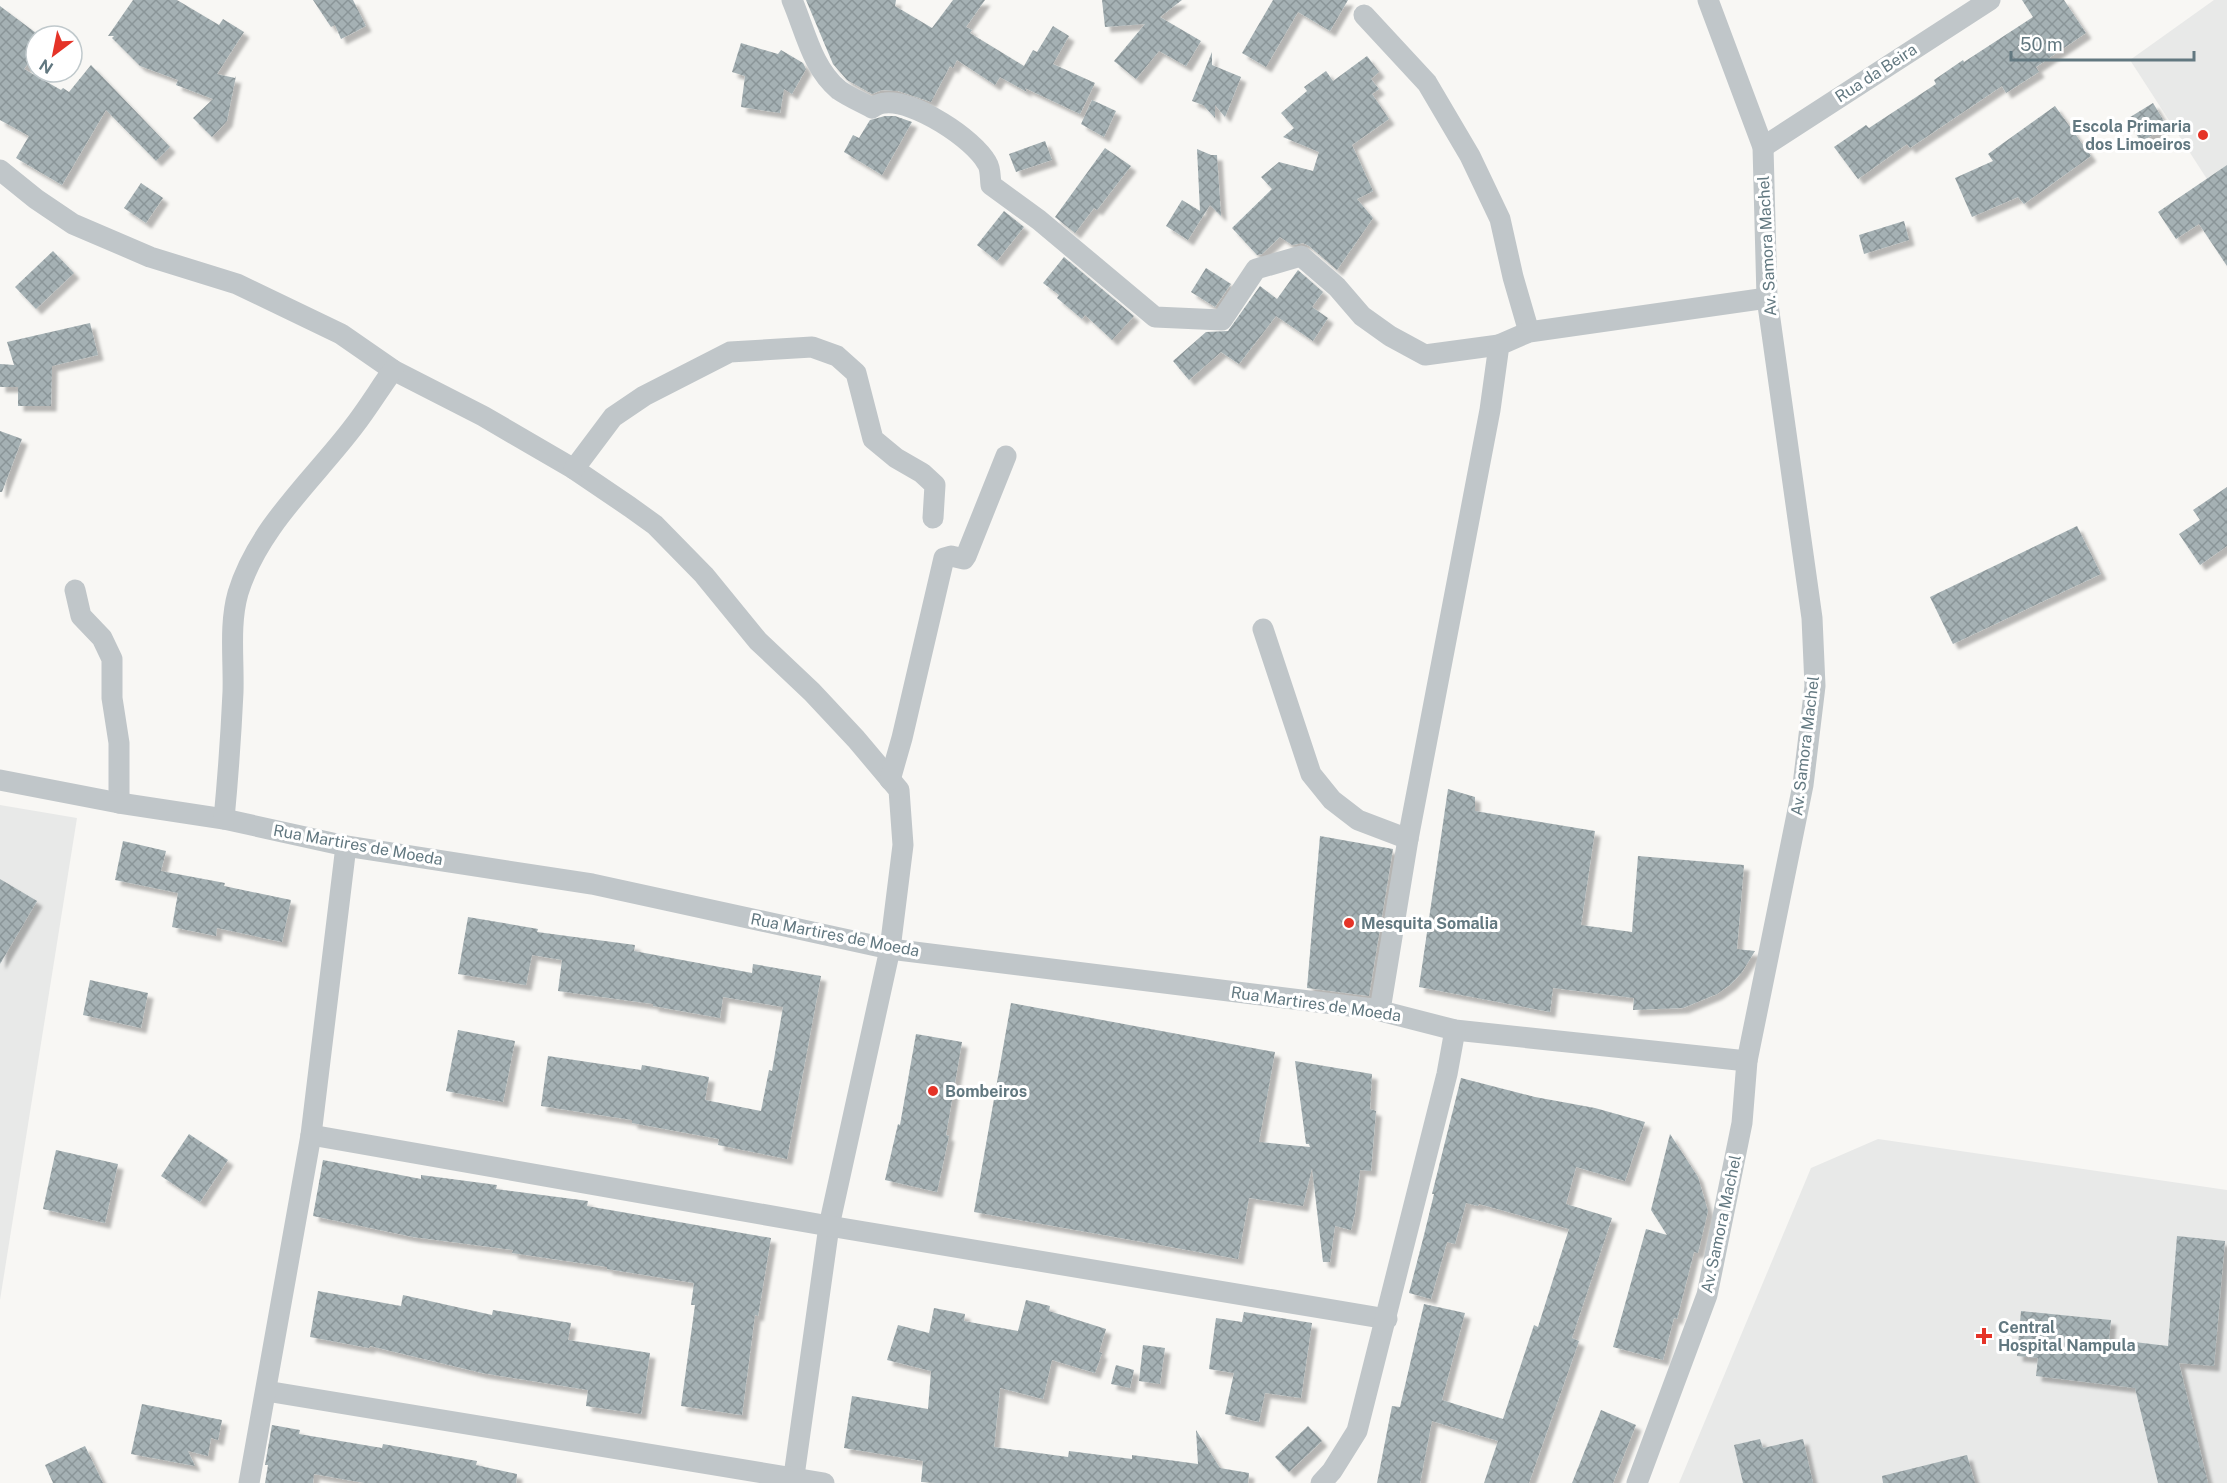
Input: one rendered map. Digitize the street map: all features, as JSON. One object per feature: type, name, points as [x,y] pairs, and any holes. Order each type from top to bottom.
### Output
[{"type":"street","points":[[792,0],[808,45],[825,75],[838,89],[872,108],[884,103],[902,105],[921,112],[958,132],[976,148],[989,165],[991,185],[1039,220],[1155,317],[1222,320],[1256,269],[1301,256],[1337,286],[1362,316],[1390,336],[1425,355],[1499,345],[1529,332],[1767,298]]},
{"type":"street","name":"Av. Samora Machel","points":[[1637,1483],[1707,1295],[1742,1123],[1747,1062],[1803,785],[1815,686],[1812,618],[1767,298],[1763,147],[1708,0]]},
{"type":"street","name":"Rua da Beira","points":[[1763,147],[1989,0]]},
{"type":"street","points":[[1364,15],[1427,83],[1470,156],[1500,219],[1529,332]]},
{"type":"street","points":[[0,170],[36,199],[73,224],[150,257],[237,284],[341,334],[393,370],[483,416],[574,469],[655,525],[704,575],[758,641],[812,692],[856,739],[899,790],[903,845],[890,949],[829,1226],[793,1480]]},
{"type":"street","points":[[1380,1010],[1408,838],[1490,410],[1499,345]]},
{"type":"street","points":[[574,469],[614,417],[654,390],[730,352],[812,347],[837,356],[856,373],[873,439],[896,458],[922,473],[935,485],[933,518]]},
{"type":"street","points":[[224,819],[230,751],[233,626],[238,594],[263,540],[303,486],[354,426],[393,370]]},
{"type":"street","points":[[890,780],[944,558],[951,556],[964,559],[966,556],[1005,456]]},
{"type":"street","points":[[75,590],[81,616],[102,638],[112,659],[112,698],[119,743],[119,802]]},
{"type":"street","points":[[1263,629],[1311,774],[1332,800],[1358,820],[1408,838]]},
{"type":"street","name":"Rua Martires de Moeda","points":[[0,780],[224,819],[345,846],[592,884],[890,949],[1380,1010],[1455,1030],[1747,1062]]},
{"type":"street","points":[[249,1483],[311,1135],[345,846]]},
{"type":"street","points":[[1321,1483],[1332,1471],[1357,1431],[1447,1074],[1455,1030]]},
{"type":"street","points":[[311,1135],[829,1226],[1386,1319]]},
{"type":"street","points":[[266,1391],[793,1480],[824,1483]]},
{"type":"shaded area","name":"Escola Primaria dos Limoeiros","points":[[2214,0],[2227,0],[2227,210],[2130,60]]},
{"type":"shaded area","points":[[0,805],[77,818],[0,1300]]},
{"type":"shaded area","name":"Central Hospital Nampula","points":[[1878,1139],[2227,1190],[2227,1483],[1679,1483],[1811,1168]]},
{"type":"building","points":[[133,0],[177,0],[219,25],[223,19],[244,32],[217,74],[235,78],[236,76],[227,121],[212,137],[193,118],[213,99],[176,85],[178,80],[140,66],[112,38],[114,36],[108,36]]},
{"type":"building","points":[[313,0],[353,0],[366,26],[341,39],[335,25],[331,27]]},
{"type":"building","points":[[806,0],[896,0],[895,6],[932,28],[953,0],[985,0],[966,27],[972,30],[970,33],[1024,66],[1033,50],[1037,52],[1053,26],[1069,36],[1053,64],[1095,83],[1080,114],[1025,88],[1027,92],[1000,77],[995,85],[957,60],[953,68],[950,66],[931,102],[898,91],[882,90],[872,94],[847,80],[833,64]]},
{"type":"building","points":[[1102,0],[1182,0],[1160,17],[1201,41],[1186,66],[1159,51],[1136,79],[1114,61],[1145,24],[1105,27]]},
{"type":"building","points":[[1273,0],[1348,0],[1330,31],[1298,12],[1266,67],[1242,53]]},
{"type":"building","points":[[2022,0],[2064,0],[2086,33],[2036,67],[2039,72],[2006,93],[2002,86],[1910,148],[1907,144],[1858,179],[1834,147],[1866,125],[1869,128],[1936,84],[1934,80],[1963,60],[1964,62],[2033,17]]},
{"type":"building","points":[[0,6],[24,24],[24,84],[50,84],[69,92],[76,84],[84,84],[84,74],[91,65],[170,147],[156,161],[106,110],[62,185],[16,158],[29,136],[0,120]]},
{"type":"building","points":[[741,43],[778,54],[781,50],[803,63],[806,69],[792,94],[784,89],[780,113],[741,107],[745,76],[732,72]]},
{"type":"building","points":[[1212,52],[1212,65],[1241,77],[1225,117],[1215,105],[1215,118],[1203,105],[1192,101]]},
{"type":"building","points":[[1367,56],[1379,72],[1371,79],[1379,89],[1372,94],[1389,119],[1352,145],[1373,191],[1357,199],[1373,218],[1337,270],[1309,246],[1303,243],[1292,245],[1280,237],[1262,254],[1257,255],[1232,228],[1272,189],[1261,177],[1279,162],[1313,171],[1319,152],[1283,137],[1294,128],[1281,113],[1307,91],[1304,87],[1326,71],[1333,81]]},
{"type":"building","points":[[1092,100],[1116,111],[1104,137],[1081,124]]},
{"type":"building","points":[[2153,103],[2167,126],[2141,142],[2127,119]]},
{"type":"building","points":[[2055,106],[2091,156],[2024,204],[2018,197],[1972,217],[1955,178],[1993,161],[1988,154]]},
{"type":"building","points":[[895,116],[912,122],[882,175],[844,152],[853,135],[859,138],[870,120]]},
{"type":"building","points":[[1045,141],[1052,160],[1016,172],[1009,154]]},
{"type":"building","points":[[1105,148],[1131,166],[1097,210],[1094,208],[1075,233],[1055,217]]},
{"type":"building","points":[[1197,149],[1217,155],[1221,216],[1210,205],[1188,240],[1166,226],[1182,200],[1200,211]]},
{"type":"building","points":[[2227,165],[2227,266],[2199,224],[2176,239],[2158,212]]},
{"type":"building","points":[[141,183],[163,198],[146,223],[124,208]]},
{"type":"building","points":[[1004,211],[1024,227],[997,261],[977,245]]},
{"type":"building","points":[[1904,221],[1909,240],[1864,254],[1859,235]]},
{"type":"building","points":[[53,251],[74,273],[36,309],[15,287]]},
{"type":"building","points":[[1064,257],[1134,316],[1112,340],[1085,315],[1082,319],[1057,298],[1059,295],[1043,283]]},
{"type":"building","points":[[1206,268],[1231,284],[1215,307],[1191,292]]},
{"type":"building","points":[[1298,270],[1323,292],[1312,307],[1328,318],[1313,341],[1276,316],[1239,364],[1221,352],[1189,380],[1173,361],[1206,332],[1228,331],[1260,286],[1277,299]]},
{"type":"building","points":[[90,323],[98,355],[52,366],[51,406],[18,406],[18,387],[0,387],[0,364],[14,365],[7,342]]},
{"type":"building","points":[[0,431],[22,439],[2,492],[0,492]]},
{"type":"building","points":[[2227,487],[2227,546],[2200,565],[2179,534],[2200,520],[2193,510]]},
{"type":"building","points":[[2077,526],[2101,574],[1953,644],[1930,597]]},
{"type":"building","points":[[1448,789],[1475,797],[1475,811],[1595,831],[1581,925],[1632,932],[1638,856],[1744,865],[1737,949],[1755,951],[1742,972],[1731,984],[1717,994],[1683,1008],[1633,1010],[1634,998],[1553,988],[1550,1012],[1419,987]]},
{"type":"building","name":"Mesquita Somalia","points":[[1320,836],[1393,849],[1369,996],[1307,988]]},
{"type":"building","points":[[123,841],[166,851],[161,871],[225,883],[224,886],[291,900],[282,942],[217,928],[216,936],[172,927],[178,893],[115,880]]},
{"type":"building","points":[[0,879],[37,901],[0,964]]},
{"type":"building","points":[[468,917],[538,929],[537,932],[635,945],[634,951],[752,973],[753,964],[821,976],[787,1159],[718,1145],[719,1139],[632,1123],[632,1120],[541,1106],[548,1056],[641,1070],[642,1065],[709,1077],[705,1100],[761,1111],[769,1070],[772,1071],[783,1007],[723,997],[720,1018],[653,1006],[653,1004],[558,991],[562,960],[532,955],[526,985],[458,974]]},
{"type":"building","points":[[90,980],[148,993],[141,1028],[83,1015]]},
{"type":"building","points":[[1011,1003],[1275,1052],[1259,1142],[1310,1147],[1306,1144],[1295,1061],[1372,1074],[1370,1109],[1376,1111],[1371,1171],[1360,1170],[1351,1230],[1335,1226],[1330,1262],[1323,1262],[1312,1168],[1303,1206],[1249,1198],[1238,1259],[974,1212]]},
{"type":"building","points":[[458,1030],[515,1041],[503,1102],[446,1091]]},
{"type":"building","points":[[916,1034],[962,1042],[946,1135],[949,1136],[937,1192],[885,1180],[898,1124],[900,1125]]},
{"type":"building","points":[[1461,1078],[1535,1097],[1595,1108],[1645,1122],[1625,1181],[1576,1167],[1566,1204],[1612,1218],[1572,1338],[1579,1341],[1529,1483],[1484,1483],[1498,1441],[1432,1421],[1420,1483],[1377,1483],[1392,1406],[1400,1407],[1424,1304],[1465,1313],[1442,1400],[1503,1419],[1534,1325],[1538,1327],[1569,1229],[1479,1204],[1478,1206],[1466,1203],[1455,1244],[1447,1242],[1431,1299],[1409,1293]]},
{"type":"building","points":[[189,1134],[228,1160],[200,1202],[161,1176]]},
{"type":"building","points":[[1670,1134],[1698,1177],[1708,1211],[1698,1253],[1694,1252],[1677,1319],[1674,1318],[1663,1360],[1613,1347],[1646,1229],[1667,1235],[1651,1210]]},
{"type":"building","points":[[56,1150],[118,1164],[105,1223],[43,1209]]},
{"type":"building","points":[[323,1160],[421,1179],[421,1175],[497,1185],[496,1189],[588,1201],[587,1206],[771,1238],[758,1316],[755,1315],[742,1415],[681,1406],[695,1305],[691,1305],[694,1283],[512,1253],[513,1250],[413,1237],[313,1216]]},
{"type":"building","points":[[2177,1236],[2225,1241],[2214,1366],[2179,1363],[2208,1483],[2158,1483],[2135,1388],[2036,1376],[2038,1358],[2017,1356],[2021,1311],[2111,1320],[2109,1339],[2168,1346]]},
{"type":"building","points":[[318,1291],[401,1306],[403,1295],[492,1315],[493,1310],[571,1323],[568,1340],[650,1353],[641,1414],[586,1406],[588,1390],[482,1373],[370,1346],[369,1348],[310,1337]]},
{"type":"building","points":[[1026,1300],[1050,1306],[1049,1311],[1106,1329],[1099,1352],[1102,1353],[1095,1373],[1052,1360],[1043,1399],[1000,1388],[994,1447],[1068,1457],[1069,1451],[1132,1459],[1132,1455],[1198,1464],[1196,1430],[1220,1468],[1249,1473],[1248,1483],[921,1482],[923,1461],[844,1448],[852,1396],[928,1409],[931,1371],[887,1360],[898,1325],[929,1333],[934,1308],[965,1314],[964,1321],[1018,1331]]},
{"type":"building","points":[[1244,1312],[1312,1323],[1301,1398],[1265,1393],[1259,1422],[1225,1414],[1234,1373],[1209,1369],[1216,1318],[1242,1322]]},
{"type":"building","points":[[1143,1345],[1165,1348],[1160,1384],[1139,1381]]},
{"type":"building","points":[[1116,1365],[1134,1370],[1130,1388],[1111,1384]]},
{"type":"building","points":[[142,1404],[222,1420],[218,1440],[211,1438],[208,1456],[188,1451],[195,1466],[131,1454]]},
{"type":"building","points":[[1601,1410],[1636,1425],[1613,1483],[1572,1483]]},
{"type":"building","points":[[272,1425],[300,1430],[299,1434],[382,1448],[383,1444],[477,1461],[476,1465],[517,1474],[516,1483],[364,1483],[314,1474],[313,1483],[265,1483],[268,1465],[265,1465]]},
{"type":"building","points":[[1308,1426],[1322,1441],[1289,1472],[1275,1457]]},
{"type":"building","points":[[1760,1439],[1763,1448],[1803,1439],[1813,1483],[1743,1483],[1734,1445]]},
{"type":"building","points":[[85,1446],[103,1483],[53,1483],[45,1465]]},
{"type":"building","points":[[1967,1455],[1975,1483],[1883,1483],[1882,1476]]},
{"type":"place","name":"Escola Primaria dos Limoeiros","points":[[2203,135]]},
{"type":"place","name":"Mesquita Somalia","points":[[1349,923]]},
{"type":"place","name":"Bombeiros","points":[[933,1091]]},
{"type":"place","name":"Central Hospital Nampula","points":[[1984,1336]]}]
